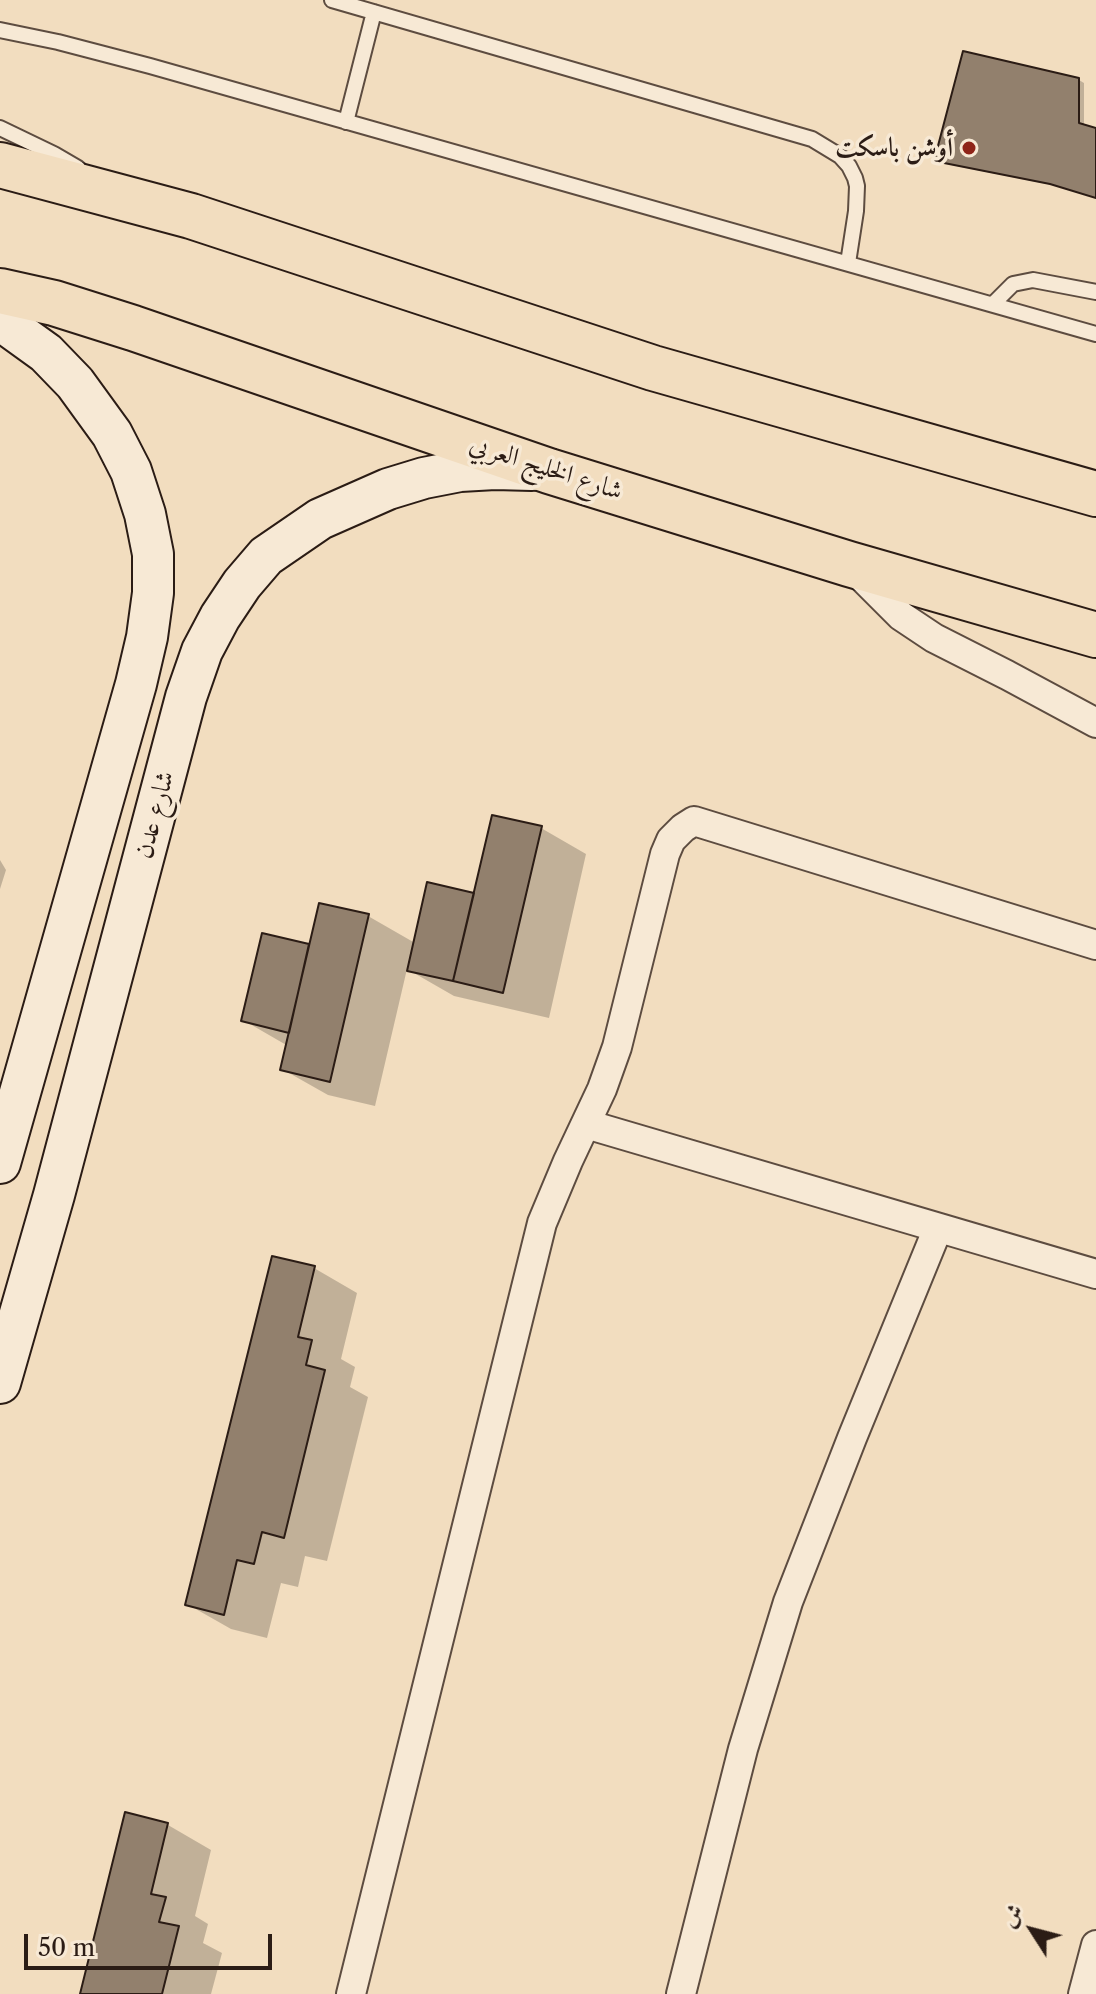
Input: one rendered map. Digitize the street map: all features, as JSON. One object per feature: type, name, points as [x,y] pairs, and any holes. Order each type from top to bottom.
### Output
[{"type":"main road","points":[[0,165],[191,216],[653,368],[1096,494]]},
{"type":"main road","name":"شارع الخليج العربي","points":[[0,291],[54,303],[133,328],[549,471],[849,564],[1096,635]]},
{"type":"main road","name":"شارع عدن","points":[[0,320],[46,353],[75,383],[112,434],[131,471],[145,514],[153,554],[153,593],[147,637],[0,1163]]},
{"type":"main road","name":"شارع عدن","points":[[0,1383],[186,697],[202,651],[220,617],[266,556],[320,519],[412,481],[460,471],[549,471]]},
{"type":"main road","points":[[109,780],[119,771],[132,767],[145,770],[156,779],[161,792]]},
{"type":"main road","points":[[19,1097],[76,1110]]},
{"type":"street","points":[[849,564],[901,616],[934,638],[1096,723]]},
{"type":"street","points":[[351,1994],[542,1223],[602,1089],[617,1047],[671,840],[694,821],[1096,945]]},
{"type":"street","points":[[586,1124],[1096,1274]]},
{"type":"street","points":[[681,1994],[743,1749],[788,1602],[938,1228]]},
{"type":"street","points":[[1083,1994],[1096,1945]]},
{"type":"lane","points":[[332,0],[812,139],[840,156],[855,178],[856,211],[848,263]]},
{"type":"lane","points":[[346,122],[374,12]]},
{"type":"lane","points":[[0,30],[113,56],[1096,334]]},
{"type":"lane","points":[[0,128],[54,154],[118,196]]},
{"type":"lane","points":[[993,304],[1013,284],[1033,280],[1096,292]]},
{"type":"building","points":[[963,51],[1079,78],[1079,123],[1096,128],[1096,198],[1050,184],[934,161]]},
{"type":"building","points":[[492,815],[542,826],[503,993],[453,981]]},
{"type":"building","points":[[427,882],[474,893],[453,981],[407,971]]},
{"type":"building","points":[[319,903],[369,914],[330,1082],[280,1070]]},
{"type":"building","points":[[262,933],[309,944],[289,1033],[241,1021]]},
{"type":"building","points":[[272,1256],[315,1266],[298,1337],[312,1340],[306,1365],[325,1370],[284,1538],[262,1532],[254,1564],[237,1560],[224,1615],[185,1605]]},
{"type":"building","points":[[125,1812],[168,1823],[151,1894],[166,1897],[159,1922],[179,1926],[162,1994],[80,1994]]},
{"type":"place","name":"أوشن باسكت","points":[[969,148]]}]
